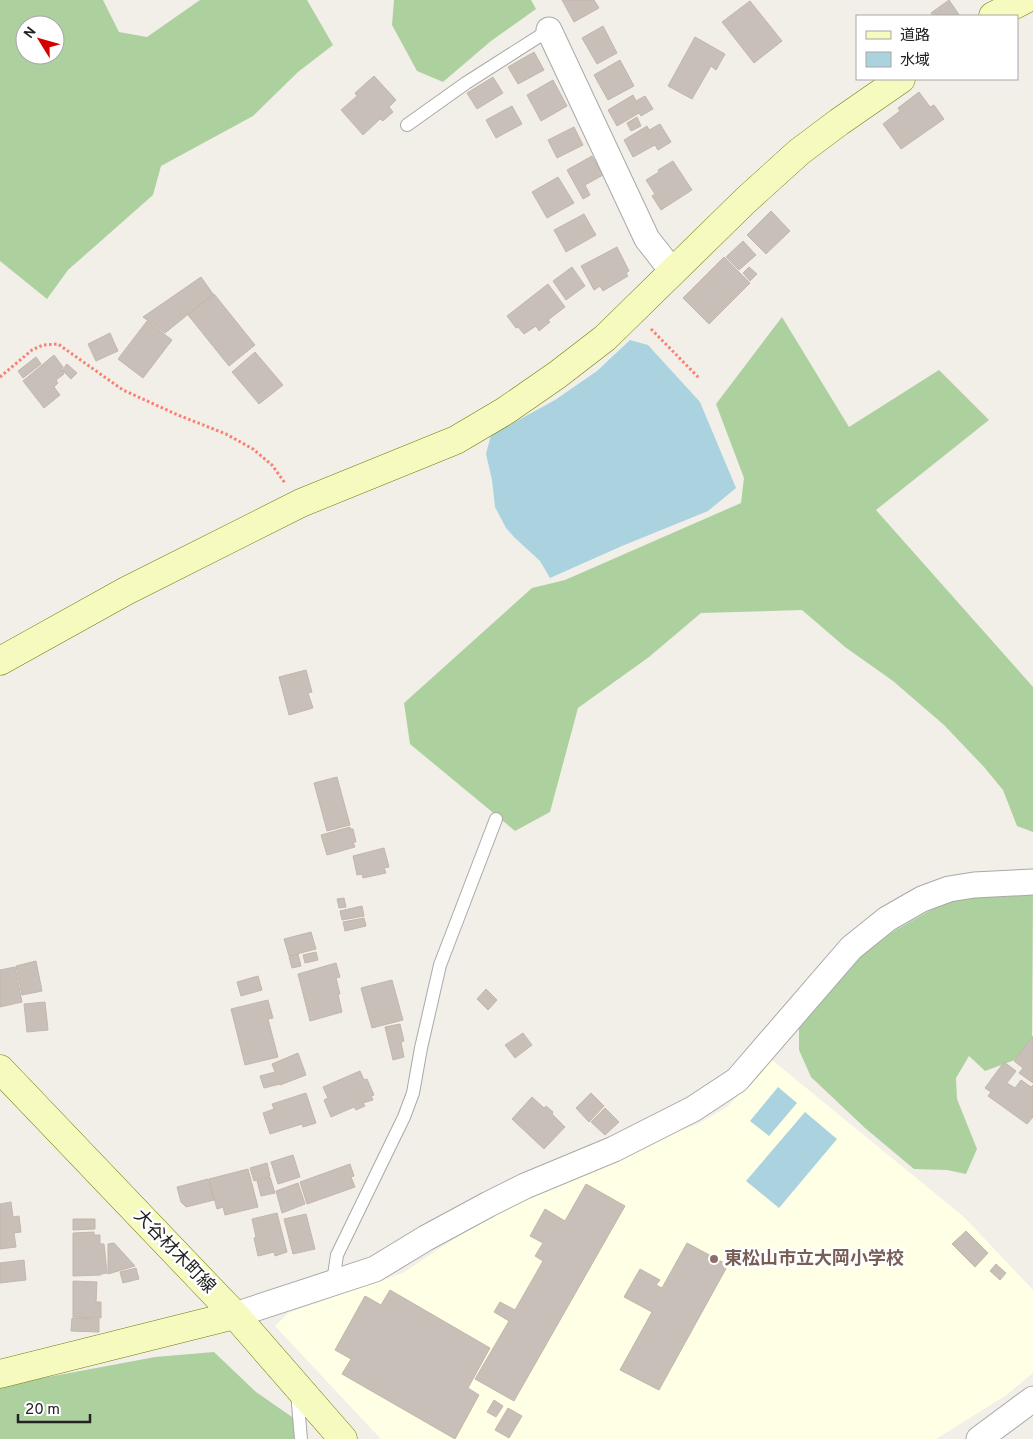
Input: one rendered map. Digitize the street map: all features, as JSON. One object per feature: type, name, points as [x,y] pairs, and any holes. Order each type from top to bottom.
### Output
[{"type":"street","points":[[995,15],[1024,0]]},
{"type":"street","points":[[549,30],[647,239],[673,272]]},
{"type":"street","points":[[0,661],[126,591],[301,503],[456,440],[506,411],[605,338],[746,200],[799,152],[900,80]]},
{"type":"street","points":[[0,1374],[235,1315],[332,1282],[375,1270],[426,1238],[489,1204],[525,1186],[614,1149],[693,1109],[730,1085],[737,1080],[851,948],[887,918],[922,899],[949,889],[974,885],[1033,882]]},
{"type":"street","name":"大谷材木町線","points":[[0,1069],[235,1315],[343,1439]]},
{"type":"street","points":[[979,1439],[1033,1399]]},
{"type":"lane","points":[[407,125],[466,83],[549,30]]},
{"type":"lane","points":[[332,1282],[337,1255],[404,1117],[413,1093],[440,965],[496,819]]},
{"type":"lane","points":[[297,1387],[301,1439]]},
{"type":"path","points":[[632,311],[700,378]]},
{"type":"path","points":[[0,377],[32,350],[43,345],[58,344],[123,390],[226,434],[253,449],[272,465],[301,503]]},
{"type":"shaded area","name":"東松山市立大岡小学校","points":[[772,1060],[964,1217],[1033,1290],[1033,1373],[1005,1396],[936,1439],[381,1439],[275,1326],[288,1313],[403,1273],[446,1244],[536,1191],[698,1124],[727,1107]]},
{"type":"green space","points":[[0,0],[103,0],[119,32],[147,37],[200,0],[307,0],[333,45],[298,72],[253,116],[161,166],[153,195],[68,270],[47,299],[0,261]]},
{"type":"green space","points":[[394,0],[531,0],[536,9],[491,41],[443,82],[417,71],[392,25]]},
{"type":"green space","points":[[782,317],[849,427],[939,370],[989,420],[876,510],[1033,687],[1033,832],[1017,826],[1003,790],[944,725],[893,681],[845,647],[802,610],[701,613],[649,657],[578,708],[550,812],[515,831],[410,744],[404,703],[532,588],[565,580],[741,503],[744,478],[716,404]]},
{"type":"green space","points":[[1033,890],[1032,1043],[1023,1057],[985,1071],[969,1056],[956,1078],[957,1099],[977,1149],[966,1174],[947,1170],[914,1169],[865,1128],[811,1077],[799,1050],[799,1027],[863,953],[894,931],[936,907],[970,894]]},
{"type":"green space","points":[[214,1352],[256,1392],[295,1419],[298,1439],[0,1439],[0,1386],[155,1357]]},
{"type":"water","points":[[630,340],[648,345],[700,402],[736,488],[708,511],[550,578],[540,561],[506,528],[495,507],[492,480],[486,454],[491,435],[555,400],[597,371]]},
{"type":"water","points":[[778,1087],[797,1103],[769,1136],[750,1121]]},
{"type":"water","points":[[805,1112],[837,1139],[779,1208],[746,1181]]},
{"type":"building","points":[[562,0],[594,0],[599,8],[574,22]]},
{"type":"building","points":[[949,0],[959,15],[932,15],[931,13]]},
{"type":"building","points":[[750,1],[782,41],[754,63],[722,22]]},
{"type":"building","points":[[603,26],[617,53],[597,64],[582,38]]},
{"type":"building","points":[[695,37],[725,54],[716,70],[711,66],[692,99],[668,86]]},
{"type":"building","points":[[534,52],[544,70],[518,84],[508,67]]},
{"type":"building","points":[[620,60],[634,86],[608,100],[594,75]]},
{"type":"building","points":[[374,76],[396,100],[389,107],[393,112],[383,121],[380,119],[363,135],[341,110],[357,96],[355,93]]},
{"type":"building","points":[[493,77],[503,93],[477,109],[467,93]]},
{"type":"building","points":[[553,80],[567,106],[541,121],[527,95]]},
{"type":"building","points":[[919,92],[930,107],[934,105],[944,119],[901,149],[883,124],[900,111],[898,108]]},
{"type":"building","points":[[633,95],[636,101],[645,96],[653,109],[641,116],[639,113],[617,126],[608,110]]},
{"type":"building","points":[[512,106],[522,124],[496,138],[486,120]]},
{"type":"building","points":[[637,117],[641,126],[631,131],[627,123]]},
{"type":"building","points":[[660,124],[671,142],[658,150],[655,145],[633,157],[624,140],[647,126],[649,130]]},
{"type":"building","points":[[574,127],[583,145],[557,158],[548,140]]},
{"type":"building","points":[[592,156],[603,175],[585,185],[590,195],[583,199],[567,170]]},
{"type":"building","points":[[673,161],[692,190],[661,210],[652,196],[655,194],[646,180]]},
{"type":"building","points":[[558,177],[574,203],[547,218],[532,192]]},
{"type":"building","points":[[771,211],[790,231],[766,254],[747,235]]},
{"type":"building","points":[[584,214],[596,235],[566,252],[554,230]]},
{"type":"building","points":[[743,241],[756,255],[739,270],[726,257]]},
{"type":"building","points":[[617,247],[629,271],[626,273],[628,276],[603,291],[600,286],[594,290],[581,266]]},
{"type":"building","points":[[724,257],[750,283],[709,324],[683,298]]},
{"type":"building","points":[[572,267],[585,286],[566,300],[553,281]]},
{"type":"building","points":[[749,267],[757,274],[750,281],[743,273]]},
{"type":"building","points":[[201,277],[213,294],[165,333],[143,317]]},
{"type":"building","points":[[548,284],[565,307],[548,320],[550,322],[539,331],[536,326],[524,334],[518,327],[516,328],[507,316]]},
{"type":"building","points":[[214,294],[255,345],[229,366],[188,315]]},
{"type":"building","points":[[147,321],[172,340],[143,378],[118,359]]},
{"type":"building","points":[[110,333],[118,351],[96,361],[88,344]]},
{"type":"building","points":[[255,352],[283,385],[259,404],[232,372]]},
{"type":"building","points":[[54,355],[63,367],[61,369],[64,374],[56,380],[58,383],[54,387],[60,395],[44,408],[23,381]]},
{"type":"building","points":[[36,357],[41,364],[23,378],[18,371]]},
{"type":"building","points":[[67,364],[77,373],[71,379],[62,370]]},
{"type":"building","points":[[306,670],[312,692],[308,693],[313,708],[289,715],[279,677]]},
{"type":"building","points":[[337,777],[350,825],[327,831],[314,783]]},
{"type":"building","points":[[350,827],[350,829],[353,829],[356,842],[353,842],[355,847],[327,855],[321,835]]},
{"type":"building","points":[[384,848],[389,867],[384,868],[386,873],[363,878],[362,874],[357,875],[353,856]]},
{"type":"building","points":[[344,898],[346,907],[339,908],[337,899]]},
{"type":"building","points":[[362,906],[364,916],[342,920],[340,911]]},
{"type":"building","points":[[364,918],[366,926],[345,931],[343,922]]},
{"type":"building","points":[[311,932],[316,949],[289,956],[284,939]]},
{"type":"building","points":[[316,952],[318,960],[305,963],[303,955]]},
{"type":"building","points":[[298,954],[301,966],[292,968],[289,957]]},
{"type":"building","points":[[36,961],[42,991],[22,995],[16,966]]},
{"type":"building","points":[[336,963],[340,977],[336,978],[342,1012],[310,1021],[298,974]]},
{"type":"building","points":[[15,967],[22,1002],[0,1007],[0,970]]},
{"type":"building","points":[[258,976],[262,990],[241,996],[237,982]]},
{"type":"building","points":[[392,980],[403,1020],[372,1028],[361,988]]},
{"type":"building","points":[[486,989],[497,1000],[488,1010],[477,999]]},
{"type":"building","points":[[268,1000],[273,1018],[268,1019],[278,1057],[245,1065],[231,1009]]},
{"type":"building","points":[[45,1002],[48,1030],[27,1032],[24,1004]]},
{"type":"building","points":[[400,1024],[404,1041],[401,1042],[404,1057],[393,1060],[385,1027]]},
{"type":"building","points":[[523,1033],[532,1045],[515,1058],[505,1045]]},
{"type":"building","points":[[1033,1036],[1033,1083],[1019,1073],[1023,1068],[1014,1061]]},
{"type":"building","points":[[298,1053],[306,1075],[280,1085],[264,1088],[260,1076],[275,1072],[272,1064]]},
{"type":"building","points":[[1004,1062],[1016,1071],[1007,1083],[1015,1088],[1021,1080],[1031,1087],[1033,1085],[1033,1117],[1027,1124],[988,1096],[991,1092],[985,1088]]},
{"type":"building","points":[[360,1071],[364,1080],[367,1079],[374,1095],[371,1096],[373,1100],[363,1103],[365,1106],[356,1110],[354,1107],[331,1117],[324,1100],[328,1098],[323,1087]]},
{"type":"building","points":[[306,1093],[316,1123],[303,1127],[302,1124],[270,1134],[263,1113],[274,1109],[272,1104]]},
{"type":"building","points":[[591,1093],[604,1106],[589,1122],[576,1108]]},
{"type":"building","points":[[532,1097],[544,1108],[546,1106],[553,1112],[552,1114],[565,1127],[544,1149],[512,1119]]},
{"type":"building","points":[[605,1108],[619,1122],[605,1135],[591,1122]]},
{"type":"building","points":[[293,1155],[300,1177],[278,1184],[271,1162]]},
{"type":"building","points":[[267,1163],[270,1176],[254,1181],[250,1168]]},
{"type":"building","points":[[350,1164],[354,1176],[351,1177],[355,1187],[307,1204],[300,1182]]},
{"type":"building","points":[[248,1169],[258,1207],[225,1215],[223,1207],[217,1209],[209,1179]]},
{"type":"building","points":[[270,1177],[275,1193],[261,1196],[257,1181]]},
{"type":"building","points":[[208,1179],[214,1200],[186,1207],[181,1202],[177,1187]]},
{"type":"building","points":[[298,1183],[305,1204],[282,1213],[276,1191]]},
{"type":"building","points":[[586,1184],[625,1206],[514,1401],[475,1379],[509,1321],[494,1312],[500,1302],[515,1310],[543,1261],[535,1256],[543,1243],[530,1236],[545,1209],[565,1221]]},
{"type":"building","points":[[11,1202],[13,1217],[19,1216],[21,1232],[14,1233],[16,1247],[0,1249],[0,1204]]},
{"type":"building","points":[[277,1213],[287,1252],[275,1256],[274,1252],[258,1256],[252,1219]]},
{"type":"building","points":[[306,1214],[315,1249],[293,1254],[284,1219]]},
{"type":"building","points":[[73,1219],[95,1219],[95,1229],[73,1230]]},
{"type":"building","points":[[966,1231],[988,1253],[975,1267],[952,1244]]},
{"type":"building","points":[[94,1232],[94,1235],[100,1235],[100,1244],[104,1244],[107,1273],[73,1276],[73,1233]]},
{"type":"building","points":[[114,1243],[135,1266],[108,1274],[108,1244]]},
{"type":"building","points":[[687,1243],[728,1265],[659,1390],[620,1370],[652,1312],[624,1297],[640,1269],[660,1280],[656,1285],[662,1288]]},
{"type":"building","points":[[24,1260],[26,1280],[0,1283],[0,1263]]},
{"type":"building","points":[[996,1264],[1006,1273],[1000,1280],[990,1271]]},
{"type":"building","points":[[136,1268],[139,1279],[123,1283],[120,1272]]},
{"type":"building","points":[[73,1281],[97,1282],[96,1302],[101,1302],[101,1318],[73,1317]]},
{"type":"building","points":[[390,1290],[490,1348],[468,1388],[479,1395],[455,1439],[342,1374],[351,1359],[335,1350],[365,1296],[381,1305]]},
{"type":"building","points":[[72,1318],[99,1319],[99,1332],[71,1331]]},
{"type":"building","points":[[494,1400],[503,1406],[496,1417],[487,1412]]},
{"type":"building","points":[[508,1408],[522,1416],[509,1438],[495,1430]]},
{"type":"place","name":"東松山市立大岡小学校","points":[[714,1259]]}]
